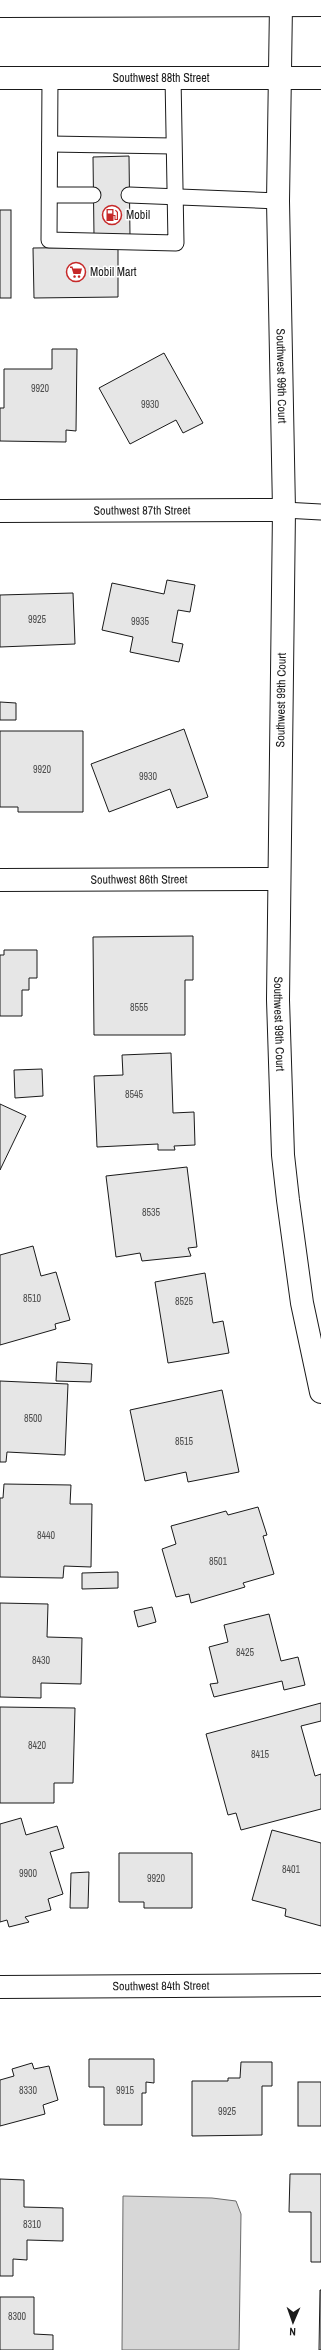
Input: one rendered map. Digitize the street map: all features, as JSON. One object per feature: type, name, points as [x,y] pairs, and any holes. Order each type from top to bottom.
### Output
[{"type":"street","points":[[0,6],[100,3],[321,5]]},
{"type":"street","name":"Southwest 99th Court","points":[[281,5],[278,201],[284,510],[278,879],[278,1000],[283,1155],[302,1303],[321,1392]]},
{"type":"street","name":"Southwest 88th Street","points":[[0,78],[321,78]]},
{"type":"street","name":"Southwest 87th Street","points":[[0,511],[284,510]]},
{"type":"street","name":"Southwest 86th Street","points":[[0,880],[278,879]]},
{"type":"street","name":"Southwest 84th Street","points":[[0,1987],[321,1985]]},
{"type":"lane","points":[[50,78],[49,240],[176,243],[173,146],[173,77]]},
{"type":"lane","points":[[50,144],[173,146]]},
{"type":"lane","points":[[50,195],[93,195]]},
{"type":"lane","points":[[129,195],[278,201]]},
{"type":"lane","points":[[284,510],[321,512]]},
{"type":"shaded area","points":[[123,2196],[212,2198],[236,2201],[241,2214],[239,2350],[122,2350]]},
{"type":"building","name":"Mobil","points":[[129,156],[130,236],[94,236],[93,157]]},
{"type":"building","points":[[0,210],[11,210],[11,298],[0,298]]},
{"type":"building","name":"Mobil Mart","points":[[118,247],[118,297],[34,298],[33,248]]},
{"type":"building","points":[[52,349],[77,349],[76,431],[66,430],[66,442],[0,441],[0,408],[4,408],[4,369],[52,369]]},
{"type":"building","points":[[164,353],[203,423],[183,433],[176,420],[130,444],[99,388]]},
{"type":"building","points":[[167,580],[195,585],[190,612],[178,610],[172,642],[183,644],[179,662],[130,652],[133,637],[102,630],[112,583],[164,594]]},
{"type":"building","points":[[73,593],[75,644],[0,647],[0,595]]},
{"type":"building","points":[[0,702],[16,703],[16,720],[0,720]]},
{"type":"building","points":[[184,729],[208,797],[177,808],[170,789],[109,812],[91,764]]},
{"type":"building","points":[[0,731],[83,731],[83,812],[18,812],[18,807],[0,807]]},
{"type":"building","points":[[193,936],[193,980],[185,980],[185,1035],[94,1035],[93,937]]},
{"type":"building","points":[[4,950],[37,950],[37,978],[29,978],[29,990],[22,990],[22,1016],[0,1016],[0,955],[4,955]]},
{"type":"building","points":[[171,1053],[173,1113],[194,1112],[195,1145],[174,1146],[175,1150],[158,1150],[158,1144],[97,1147],[94,1076],[123,1075],[122,1055]]},
{"type":"building","points":[[42,1069],[43,1096],[15,1098],[14,1070]]},
{"type":"building","points":[[0,1104],[26,1116],[0,1170]]},
{"type":"building","points":[[187,1167],[197,1247],[188,1248],[191,1256],[142,1261],[140,1253],[116,1257],[106,1176]]},
{"type":"building","points":[[33,1246],[41,1276],[56,1272],[70,1320],[55,1324],[56,1329],[0,1345],[0,1255]]},
{"type":"building","points":[[205,1273],[213,1323],[223,1321],[229,1353],[168,1363],[155,1282]]},
{"type":"building","points":[[57,1362],[92,1364],[91,1382],[56,1381]]},
{"type":"building","points":[[0,1381],[68,1384],[65,1455],[7,1452],[6,1462],[0,1462]]},
{"type":"building","points":[[222,1390],[239,1472],[188,1482],[186,1472],[145,1481],[130,1410]]},
{"type":"building","points":[[4,1484],[71,1485],[70,1504],[92,1504],[91,1567],[64,1566],[63,1578],[0,1577],[0,1498],[3,1498]]},
{"type":"building","points":[[258,1507],[267,1535],[263,1536],[274,1574],[243,1583],[245,1587],[191,1603],[189,1594],[176,1597],[162,1549],[176,1544],[171,1526],[226,1511],[228,1515]]},
{"type":"building","points":[[118,1572],[118,1588],[82,1589],[82,1573]]},
{"type":"building","points":[[0,1603],[48,1604],[47,1637],[82,1638],[81,1684],[41,1683],[41,1698],[0,1697]]},
{"type":"building","points":[[152,1607],[156,1622],[138,1627],[134,1611]]},
{"type":"building","points":[[269,1614],[281,1661],[298,1657],[305,1685],[284,1690],[282,1681],[214,1697],[210,1684],[218,1683],[209,1647],[228,1642],[224,1625]]},
{"type":"building","points":[[321,1703],[321,1721],[301,1726],[315,1776],[321,1774],[321,1809],[241,1830],[236,1813],[228,1815],[206,1734]]},
{"type":"building","points":[[0,1707],[75,1708],[73,1783],[54,1783],[54,1803],[0,1803]]},
{"type":"building","points":[[21,1818],[26,1835],[57,1826],[64,1848],[50,1852],[63,1894],[48,1899],[51,1910],[25,1917],[29,1922],[9,1927],[7,1920],[0,1922],[0,1824]]},
{"type":"building","points":[[272,1830],[321,1843],[321,1926],[285,1916],[286,1909],[252,1900]]},
{"type":"building","points":[[119,1853],[192,1853],[192,1908],[144,1908],[144,1902],[119,1902]]},
{"type":"building","points":[[89,1872],[88,1908],[70,1908],[71,1873]]},
{"type":"building","points":[[89,2059],[154,2059],[154,2083],[146,2082],[146,2093],[142,2093],[142,2125],[104,2125],[104,2087],[89,2087]]},
{"type":"building","points":[[241,2062],[272,2062],[272,2086],[262,2086],[262,2135],[192,2136],[192,2081],[228,2081],[228,2078],[240,2078]]},
{"type":"building","points":[[32,2063],[34,2069],[49,2066],[58,2100],[43,2105],[45,2114],[0,2126],[0,2080],[14,2076],[12,2069]]},
{"type":"building","points":[[298,2082],[321,2082],[321,2126],[298,2126]]},
{"type":"building","points":[[290,2174],[321,2174],[321,2262],[311,2262],[311,2212],[289,2212]]},
{"type":"building","points":[[0,2179],[24,2180],[24,2207],[63,2208],[63,2241],[27,2240],[27,2260],[13,2259],[13,2276],[0,2276]]},
{"type":"building","points":[[320,2290],[321,2350],[319,2350]]},
{"type":"building","points":[[0,2297],[34,2297],[34,2334],[53,2335],[53,2350],[0,2350]]},
{"type":"place","name":"Mobil","points":[[112,215]]},
{"type":"place","name":"Mobil Mart","points":[[76,272]]}]
